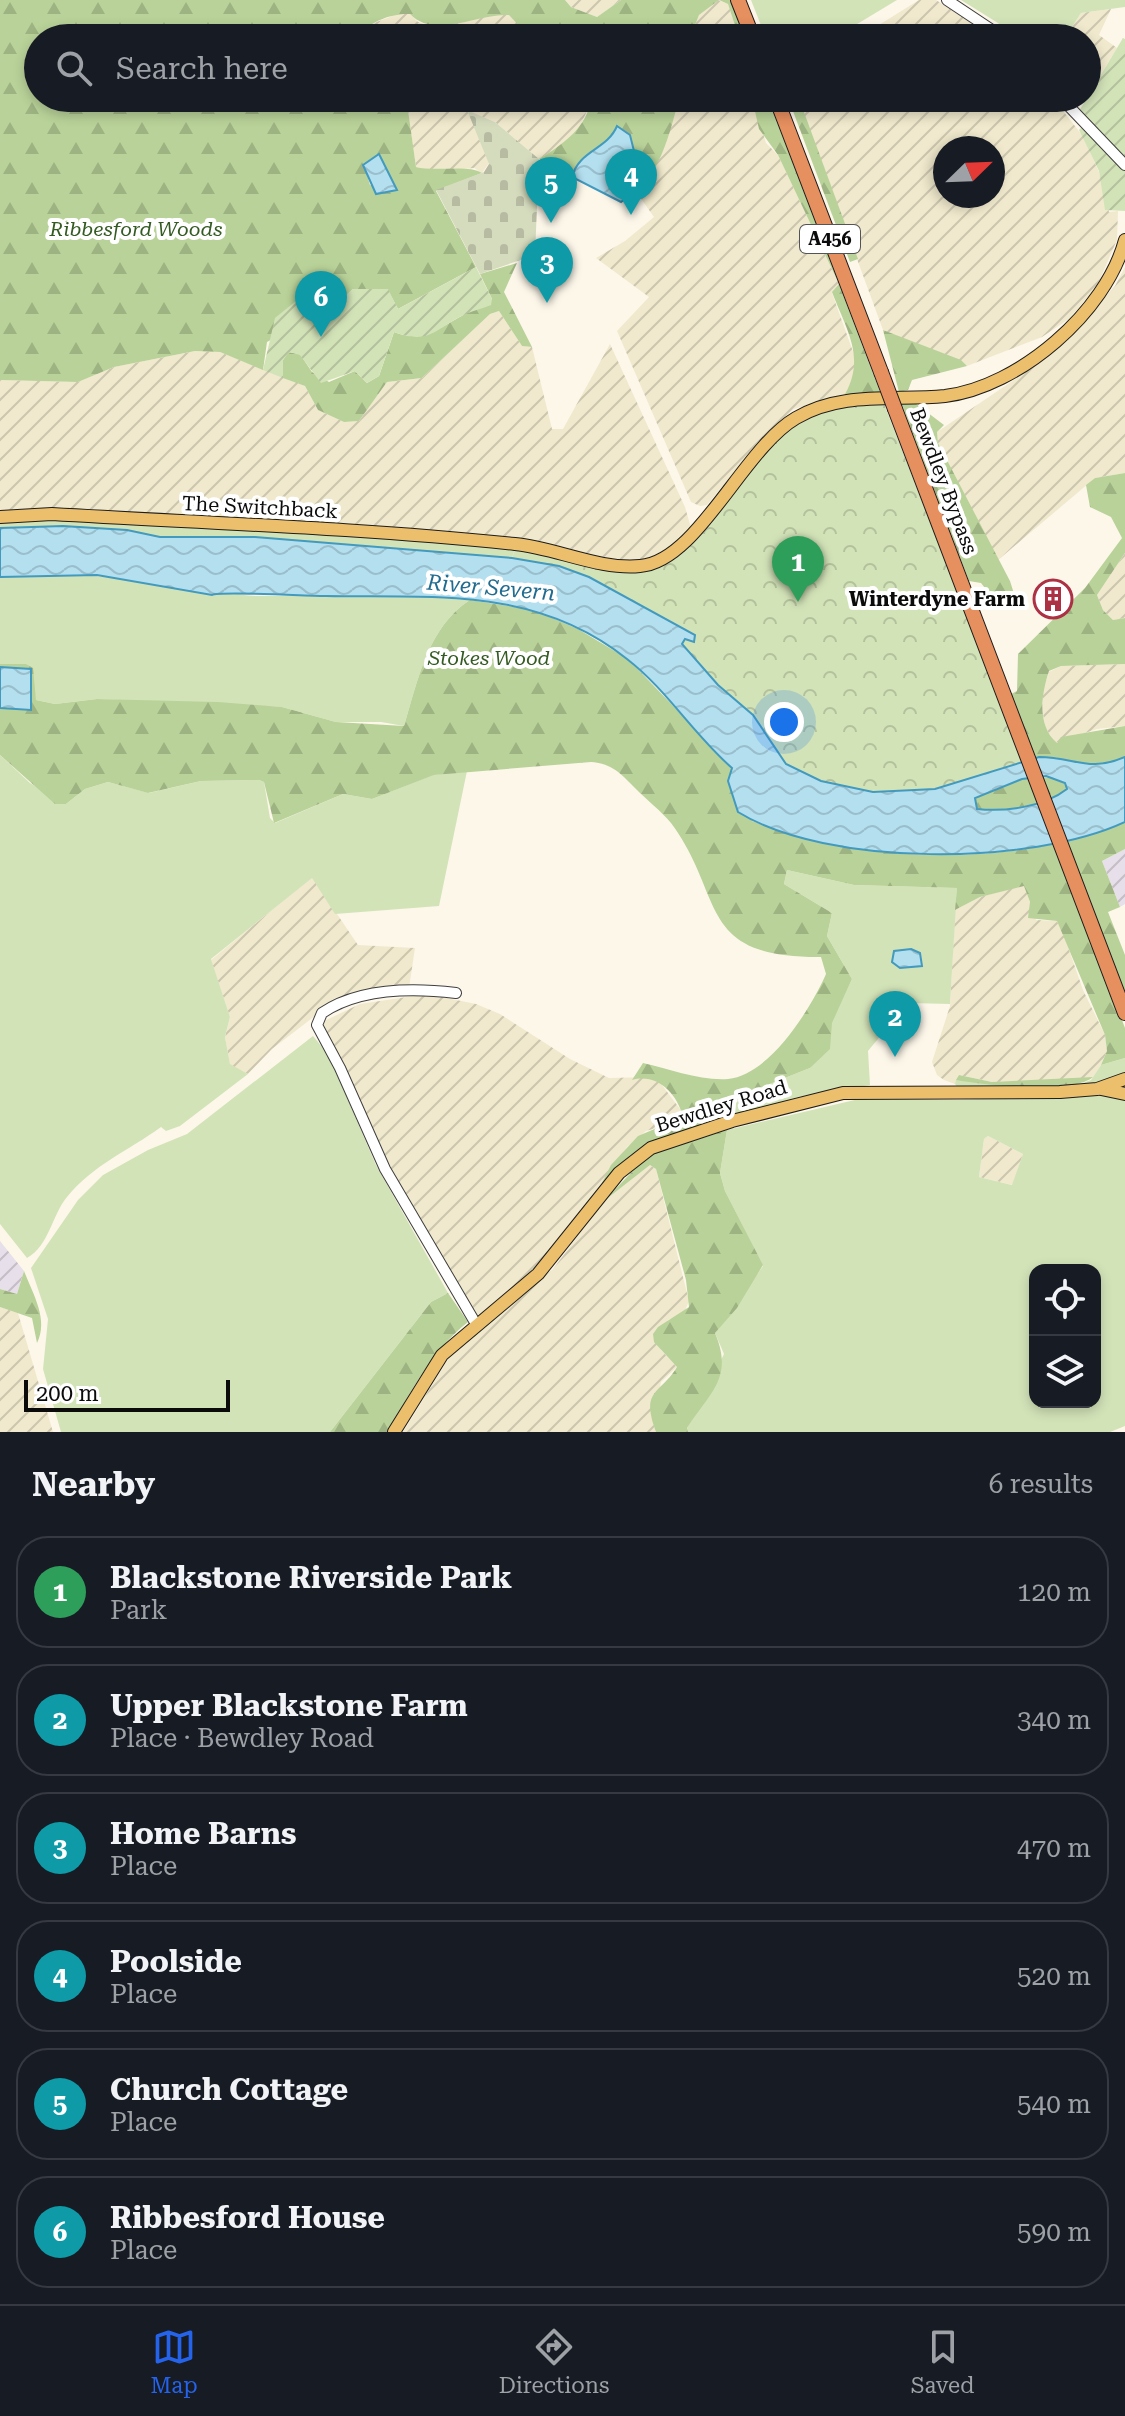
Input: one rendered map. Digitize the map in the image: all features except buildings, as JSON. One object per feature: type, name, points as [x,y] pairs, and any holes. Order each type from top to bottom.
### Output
[{"type":"highway","points":[[738,0],[747,24]]},
{"type":"highway","name":"Bewdley Bypass","points":[[781,112],[1125,1013]]},
{"type":"main road","name":"The Switchback","points":[[0,517],[52,514],[518,544],[627,567],[651,565],[666,559],[703,521],[759,449],[795,418],[843,400],[934,397],[969,391],[1029,361],[1100,296],[1125,240]]},
{"type":"main road","name":"Bewdley Road","points":[[1097,1089],[1125,1079]]},
{"type":"main road","name":"Bewdley Road","points":[[394,1432],[442,1355],[552,1260],[630,1162],[666,1142],[732,1121],[843,1093],[1097,1089],[1125,1094]]},
{"type":"street","points":[[947,0],[983,24]]},
{"type":"street","points":[[1074,112],[1125,165]]},
{"type":"street","points":[[456,993],[409,991],[355,999],[322,1013],[317,1025],[340,1068],[385,1169],[476,1324]]},
{"type":"shaded area","points":[[565,0],[621,0],[597,17],[571,7]]},
{"type":"shaded area","points":[[718,0],[728,4],[734,24],[695,24],[699,15]]},
{"type":"shaded area","points":[[919,0],[936,0],[974,24],[880,24]]},
{"type":"shaded area","points":[[1111,9],[1101,31],[1101,24],[1074,24],[1081,13]]},
{"type":"shaded area","points":[[400,13],[410,14],[424,24],[373,24]]},
{"type":"shaded area","points":[[493,14],[510,15],[518,24],[446,24]]},
{"type":"shaded area","points":[[1101,36],[1117,48],[1101,74]]},
{"type":"shaded area","points":[[408,112],[468,112],[489,163],[482,173],[474,168],[435,172],[416,167]]},
{"type":"shaded area","points":[[470,112],[586,112],[565,143],[539,159],[495,122]]},
{"type":"shaded area","points":[[674,112],[756,112],[766,143],[778,155],[839,284],[832,293],[856,360],[855,375],[845,394],[794,409],[767,433],[707,505],[700,506],[691,502],[617,331],[649,297],[596,258],[625,241],[654,217],[637,193],[656,165]]},
{"type":"shaded area","points":[[803,112],[1064,112],[1082,135],[1099,172],[1109,212],[1118,211],[1117,240],[1097,286],[1069,319],[1042,337],[967,366],[883,330]]},
{"type":"shaded area","points":[[1125,267],[1125,473],[1095,478],[998,560],[938,443],[937,432],[1033,367],[1083,322],[1115,286]]},
{"type":"shaded area","points":[[499,311],[522,346],[532,347],[552,429],[563,429],[610,344],[685,507],[691,528],[660,558],[627,564],[518,538],[51,508],[0,511],[0,380],[78,382],[114,367],[195,351],[220,352],[305,386],[318,410],[344,422],[359,421],[387,382],[422,378],[490,314]]},
{"type":"shaded area","points":[[1125,553],[1125,618],[1113,620],[1103,610],[1097,595]]},
{"type":"shaded area","points":[[1125,664],[1125,726],[1097,729],[1055,743],[1045,727],[1043,714],[1043,689],[1049,672],[1061,666]]},
{"type":"shaded area","points":[[1125,849],[1125,904],[1120,907],[1102,861]]},
{"type":"shaded area","points":[[312,877],[358,945],[415,948],[409,988],[324,1009],[272,1049],[248,1074],[230,1065],[225,1037],[230,1017],[211,960]]},
{"type":"shaded area","points":[[1024,885],[1036,920],[1057,921],[1083,990],[1105,1035],[1107,1051],[1093,1077],[1077,1080],[992,1082],[959,1075],[955,1084],[944,1080],[937,1075],[932,1062],[950,1006],[955,910],[980,897]]},
{"type":"shaded area","points":[[427,994],[476,1004],[500,1014],[570,1059],[609,1078],[650,1077],[659,1081],[683,1113],[680,1121],[646,1131],[627,1147],[551,1256],[476,1318],[388,1167],[322,1022],[360,1004]]},
{"type":"shaded area","points":[[988,1136],[1023,1154],[1013,1185],[979,1177],[984,1139]]},
{"type":"shaded area","points":[[650,1165],[656,1169],[689,1301],[684,1313],[668,1320],[661,1350],[677,1367],[661,1382],[653,1423],[656,1432],[403,1432],[450,1356],[553,1269],[604,1201]]},
{"type":"shaded area","points":[[0,1241],[24,1271],[17,1294],[0,1289]]},
{"type":"shaded area","points":[[0,1307],[18,1313],[53,1432],[0,1432]]},
{"type":"green space","name":"Ribbesford Woods","points":[[0,0],[565,0],[571,7],[597,17],[621,0],[719,0],[699,15],[695,24],[517,24],[509,15],[497,15],[457,24],[429,24],[410,14],[396,15],[373,24],[24,24],[24,112],[408,112],[416,167],[469,169],[482,173],[436,191],[476,267],[398,309],[387,289],[353,289],[338,302],[267,342],[263,370],[220,352],[195,351],[114,367],[78,382],[0,380]],"holes":[[[379,154],[397,190],[370,185],[364,165]]]},
{"type":"green space","points":[[719,0],[731,0],[740,24],[734,24],[728,4]]},
{"type":"green space","points":[[751,0],[897,0],[857,24],[760,24]]},
{"type":"green space","points":[[961,0],[1125,0],[1125,7],[1081,13],[1074,24],[998,23]]},
{"type":"green space","points":[[1125,39],[1125,161],[1080,112],[1101,112],[1101,74]]},
{"type":"green space","points":[[468,112],[495,122],[539,159],[535,255],[480,274],[436,190],[484,172],[489,164]]},
{"type":"green space","points":[[587,112],[675,112],[655,168],[647,181],[625,199],[636,159],[632,142],[615,130],[609,142],[582,159],[572,177],[539,159],[565,141]]},
{"type":"green space","points":[[755,112],[773,112],[838,282],[778,155],[759,129]]},
{"type":"green space","points":[[793,112],[804,112],[858,259],[850,262]]},
{"type":"green space","points":[[1083,126],[1125,168],[1125,211],[1105,210],[1099,171],[1079,130]]},
{"type":"green space","points":[[517,263],[504,292],[532,347],[522,346],[499,311],[490,314],[422,378],[387,382],[359,421],[344,422],[318,410],[305,386],[283,378],[283,360],[288,352],[300,354],[312,372],[329,382],[355,371],[367,383],[379,376],[394,332],[422,335],[482,306],[492,299],[480,274]]},
{"type":"green space","points":[[476,267],[492,299],[491,305],[466,314],[425,336],[406,336],[394,332],[379,376],[367,383],[355,371],[321,383],[300,355],[289,352],[283,360],[283,378],[263,370],[275,318],[307,292],[338,302],[353,289],[388,289],[398,309]]},
{"type":"green space","points":[[839,284],[880,392],[845,394],[854,368],[854,355],[832,292]]},
{"type":"green space","points":[[883,330],[961,360],[967,366],[912,380],[908,390],[899,392]]},
{"type":"green space","points":[[911,400],[944,425],[937,432],[938,443],[1010,581],[1016,600],[1008,604],[996,602],[981,583],[969,581],[901,402]]},
{"type":"green space","points":[[883,401],[1023,762],[935,789],[873,792],[821,781],[786,764],[753,715],[718,685],[682,644],[681,641],[695,635],[589,577],[559,566],[512,558],[516,546],[653,567],[751,461],[793,426],[827,410]]},
{"type":"green space","points":[[1125,473],[1125,553],[1097,595],[1103,610],[1113,620],[1125,618],[1125,664],[1061,666],[1049,671],[1042,710],[1046,728],[1057,743],[1061,737],[1125,726],[1125,757],[1097,765],[1058,758],[1035,758],[1009,695],[1017,691],[1018,654],[1085,588],[1122,538],[1111,517],[1090,507],[1086,485],[1095,478]]},
{"type":"green space","points":[[52,519],[516,546],[512,558],[255,537],[160,537],[127,530],[63,526],[0,528],[0,522]]},
{"type":"green space","points":[[39,574],[116,577],[212,595],[392,596],[470,600],[456,611],[434,640],[404,726],[381,722],[336,722],[282,707],[97,699],[55,704],[36,700],[26,664],[0,664],[0,577]]},
{"type":"green space","name":"Stokes Wood","points":[[470,600],[534,610],[578,629],[628,659],[733,768],[752,821],[825,843],[902,854],[980,854],[1055,844],[1125,1028],[1125,1058],[1101,1065],[1107,1051],[1105,1035],[1057,921],[1028,918],[1030,902],[1024,886],[980,897],[955,910],[957,888],[854,885],[787,870],[784,884],[832,913],[827,936],[852,979],[832,1023],[830,1049],[810,1068],[732,1099],[725,1118],[643,1147],[630,1156],[595,1197],[611,1165],[638,1136],[683,1117],[676,1100],[665,1087],[650,1079],[632,1080],[643,1063],[707,1078],[728,1079],[744,1075],[759,1066],[787,1038],[826,974],[821,957],[781,955],[752,947],[733,935],[719,918],[688,850],[671,823],[616,770],[591,762],[434,775],[372,799],[343,794],[274,823],[264,782],[259,780],[201,781],[148,793],[108,782],[85,789],[66,804],[55,804],[0,755],[0,708],[31,710],[31,669],[0,667],[0,664],[26,664],[33,668],[36,700],[55,704],[97,699],[218,702],[282,707],[336,722],[404,726],[434,640],[456,611]]},
{"type":"green space","points":[[0,755],[30,783],[66,804],[85,789],[108,782],[149,793],[201,781],[259,780],[264,782],[270,818],[275,823],[343,794],[372,799],[433,775],[467,771],[439,906],[335,914],[312,878],[211,959],[230,1017],[225,1037],[230,1064],[248,1074],[180,1126],[166,1131],[161,1127],[88,1176],[67,1197],[40,1246],[27,1258],[0,1224]]},
{"type":"green space","points":[[1053,777],[1065,783],[1067,790],[1046,801],[1012,809],[977,809],[975,798],[1023,779]]},
{"type":"green space","points":[[1125,822],[1125,849],[1102,861],[1120,907],[1108,912],[1125,955],[1125,993],[1067,841]]},
{"type":"green space","points":[[787,870],[854,885],[957,888],[950,1004],[909,1003],[908,1033],[882,1034],[868,1051],[870,1085],[798,1097],[725,1118],[732,1099],[810,1068],[852,979],[827,936],[832,913],[784,884]]},
{"type":"green space","points":[[313,1036],[328,1054],[376,1165],[448,1293],[431,1302],[330,1432],[61,1432],[43,1369],[48,1319],[31,1268],[78,1200],[103,1175],[148,1150],[187,1134]]},
{"type":"green space","points":[[1125,1058],[1125,1074],[1092,1085],[1020,1089],[958,1088],[955,1084],[956,1080],[1039,1086],[1080,1084],[1091,1080],[1101,1065]]},
{"type":"green space","points":[[959,1075],[992,1082],[1093,1077],[1067,1086],[1027,1087],[956,1080]]},
{"type":"green space","points":[[1097,1094],[1125,1098],[1125,1426],[1110,1432],[688,1432],[687,1428],[724,1354],[715,1333],[763,1266],[725,1191],[720,1173],[727,1130],[859,1099],[958,1100]],"holes":[[[988,1136],[1023,1154],[1012,1185],[979,1177],[984,1139]]]},
{"type":"green space","points":[[727,1130],[720,1173],[725,1191],[763,1265],[737,1308],[715,1333],[722,1362],[721,1373],[711,1394],[687,1428],[688,1432],[656,1432],[651,1400],[677,1367],[654,1342],[653,1334],[658,1327],[689,1307],[686,1280],[656,1169],[650,1165],[604,1201],[647,1156]]},
{"type":"green space","points":[[24,1271],[41,1316],[37,1343],[32,1318],[0,1307],[0,1289],[17,1294]]},
{"type":"green space","points":[[448,1293],[468,1322],[432,1359],[388,1432],[330,1432],[431,1302]]},
{"type":"water","points":[[617,126],[630,135],[636,159],[625,199],[621,202],[572,177],[581,161],[607,140]]},
{"type":"water","points":[[379,154],[397,190],[376,194],[363,165]]},
{"type":"water","name":"River Severn","points":[[63,526],[127,530],[160,537],[255,537],[512,558],[559,566],[589,577],[695,635],[694,642],[685,639],[682,644],[718,685],[753,715],[786,764],[821,781],[873,792],[935,789],[1039,757],[1101,764],[1125,757],[1125,822],[1085,836],[1037,847],[985,853],[875,851],[823,843],[776,830],[738,812],[728,781],[732,768],[655,684],[627,659],[592,635],[557,619],[520,608],[444,598],[212,595],[97,575],[0,577],[0,528]],"holes":[[[1046,776],[1065,783],[1067,789],[1036,804],[1012,809],[977,809],[975,798],[1022,779]]]},
{"type":"water","points":[[0,667],[31,669],[31,710],[0,708]]},
{"type":"water","points":[[911,949],[920,953],[922,966],[900,968],[892,962],[894,951]]},
{"type":"place","name":"Poolside","points":[[631,215]]},
{"type":"place","name":"Church Cottage","points":[[551,223]]},
{"type":"place","name":"Home Barns","points":[[547,303]]},
{"type":"place","name":"Ribbesford House","points":[[321,337]]},
{"type":"place","name":"Winterdyne Farm","points":[[1053,599]]},
{"type":"place","name":"Blackstone Riverside Park","points":[[798,602]]},
{"type":"place","name":"Upper Blackstone Farm","points":[[895,1057]]}]
